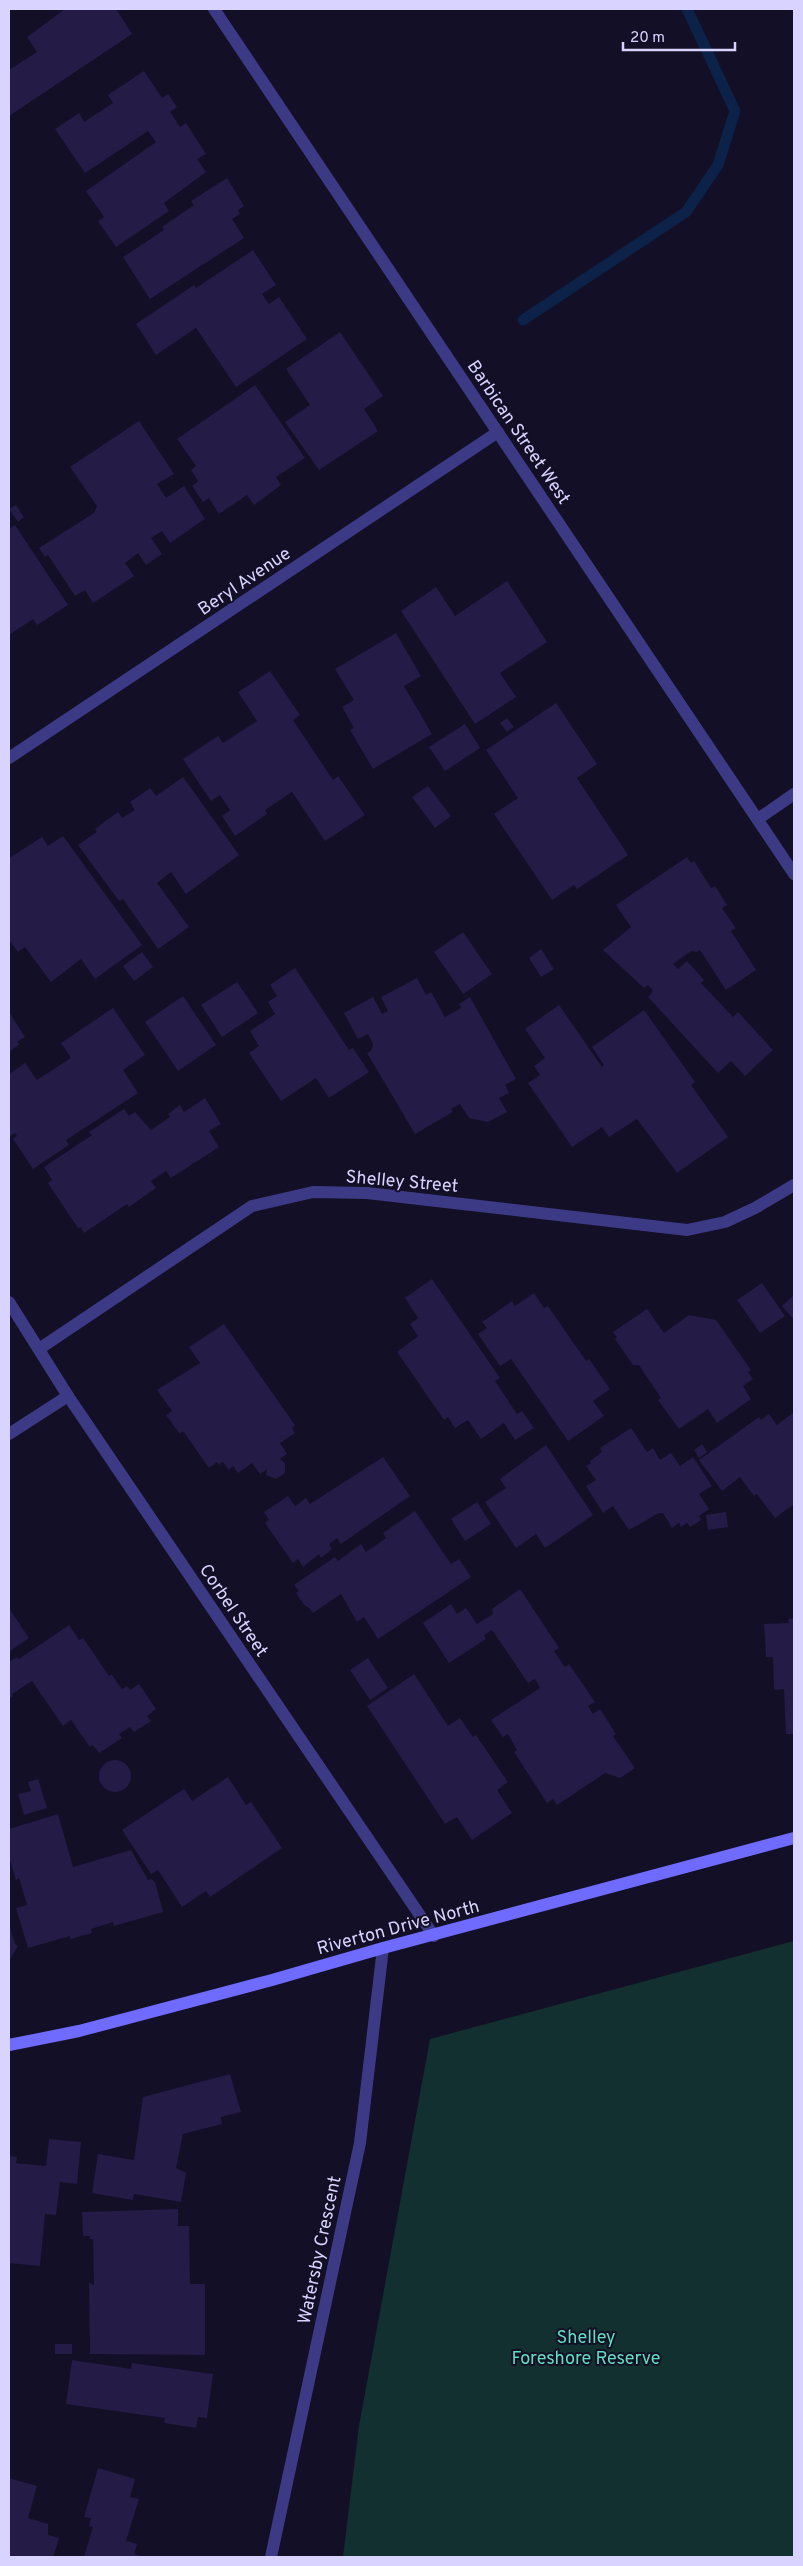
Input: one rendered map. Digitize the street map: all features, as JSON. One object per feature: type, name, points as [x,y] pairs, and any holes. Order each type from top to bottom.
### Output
[{"type":"street","name":"Barbican Street West","points":[[214,9],[794,874]]},
{"type":"street","name":"Beryl Avenue","points":[[9,758],[498,432]]},
{"type":"street","points":[[758,819],[794,794]]},
{"type":"street","name":"Shelley Street","points":[[39,1349],[252,1206],[313,1192],[367,1194],[687,1230],[725,1222],[755,1208],[794,1185]]},
{"type":"street","name":"Corbel Street","points":[[9,1302],[68,1396],[434,1936]]},
{"type":"street","points":[[9,1434],[68,1396]]},
{"type":"street","name":"Riverton Drive North","points":[[9,2046],[80,2030],[272,1980],[383,1948],[434,1936],[794,1838]]},
{"type":"street","name":"Watersby Crescent","points":[[271,2557],[360,2143],[383,1948]]},
{"type":"green space","name":"Shelley Foreshore Reserve","points":[[794,1941],[794,2557],[343,2557],[359,2426],[430,2039]]},
{"type":"building","points":[[65,9],[116,9],[132,34],[9,116],[9,70],[37,52],[27,37]]},
{"type":"building","points":[[144,71],[162,98],[168,94],[177,107],[170,112],[180,127],[186,123],[206,154],[197,159],[206,172],[164,203],[169,211],[116,247],[98,221],[104,217],[86,191],[156,142],[148,131],[85,173],[55,129],[79,113],[84,122],[113,103],[108,95]]},
{"type":"building","points":[[227,178],[244,206],[238,210],[240,214],[232,219],[244,238],[150,299],[123,257],[164,230],[162,227],[194,205],[191,201]]},
{"type":"building","points":[[253,250],[276,285],[262,294],[269,304],[279,297],[307,339],[236,387],[196,328],[156,355],[136,324],[194,285],[196,288]]},
{"type":"building","points":[[340,332],[383,396],[364,409],[378,431],[319,470],[285,422],[310,405],[286,369]]},
{"type":"building","points":[[255,385],[305,458],[276,477],[281,485],[254,505],[247,495],[219,514],[209,498],[203,502],[192,486],[198,481],[191,470],[196,466],[177,439]]},
{"type":"building","points":[[139,421],[174,474],[157,484],[166,498],[184,486],[205,519],[170,543],[162,531],[151,538],[162,554],[146,565],[138,553],[125,563],[134,576],[93,603],[85,590],[75,596],[48,555],[45,557],[39,548],[94,513],[97,506],[70,467]]},
{"type":"building","points":[[16,505],[24,517],[18,522],[9,509]]},
{"type":"building","points":[[15,525],[68,605],[37,625],[33,619],[9,635],[9,529]]},
{"type":"building","points":[[507,581],[547,642],[500,673],[516,697],[475,724],[401,611],[436,587],[455,616]]},
{"type":"building","points":[[396,633],[421,676],[404,686],[432,734],[373,769],[350,730],[354,728],[342,707],[354,700],[335,669]]},
{"type":"building","points":[[270,671],[300,715],[293,720],[333,780],[338,776],[365,815],[325,841],[292,792],[265,810],[267,814],[235,836],[222,816],[230,810],[220,795],[211,801],[183,759],[218,736],[223,743],[257,721],[238,692]]},
{"type":"building","points":[[556,703],[597,764],[577,778],[628,855],[577,889],[574,885],[552,900],[494,814],[518,798],[486,750]]},
{"type":"building","points":[[507,718],[514,727],[507,732],[500,723]]},
{"type":"building","points":[[465,724],[480,748],[445,771],[429,747]]},
{"type":"building","points":[[183,777],[239,855],[186,894],[171,872],[157,883],[189,927],[158,949],[123,899],[119,901],[78,845],[97,832],[95,829],[118,812],[122,818],[135,810],[130,802],[150,788],[156,796]]},
{"type":"building","points":[[428,786],[451,816],[435,828],[412,797]]},
{"type":"building","points":[[63,836],[142,945],[95,979],[81,959],[51,982],[25,947],[18,952],[9,940],[9,858],[42,837],[48,846]]},
{"type":"building","points":[[687,857],[691,863],[694,861],[711,888],[715,886],[727,905],[722,908],[736,928],[731,931],[756,970],[726,990],[700,950],[697,952],[691,951],[673,964],[678,969],[687,961],[704,980],[701,983],[733,1017],[738,1012],[773,1050],[745,1076],[731,1061],[718,1073],[648,997],[653,991],[648,985],[644,988],[603,950],[631,927],[616,905]]},
{"type":"building","points":[[463,932],[492,974],[463,994],[434,952]]},
{"type":"building","points":[[541,949],[554,969],[541,977],[529,958]]},
{"type":"building","points":[[142,952],[153,967],[134,981],[123,966]]},
{"type":"building","points":[[295,968],[349,1050],[353,1048],[369,1072],[329,1098],[316,1078],[281,1101],[249,1053],[259,1046],[250,1031],[275,1014],[268,1002],[277,996],[270,985]]},
{"type":"building","points":[[417,978],[426,995],[431,992],[445,1017],[461,1008],[459,1004],[470,997],[516,1079],[505,1085],[509,1093],[499,1098],[507,1112],[488,1122],[469,1118],[460,1104],[451,1109],[453,1112],[415,1134],[367,1053],[371,1051],[373,1044],[368,1034],[358,1039],[344,1013],[373,997],[382,1014],[388,1011],[381,997]]},
{"type":"building","points":[[237,982],[258,1013],[222,1037],[201,1005]]},
{"type":"building","points":[[183,996],[216,1045],[178,1071],[145,1022]]},
{"type":"building","points":[[559,1005],[602,1067],[604,1065],[592,1047],[644,1010],[695,1082],[691,1085],[728,1137],[677,1173],[637,1119],[609,1137],[602,1127],[572,1147],[528,1083],[540,1075],[534,1066],[545,1058],[525,1029]]},
{"type":"building","points":[[113,1008],[145,1055],[123,1070],[138,1093],[66,1140],[69,1145],[33,1169],[13,1139],[17,1136],[15,1133],[9,1137],[9,1074],[25,1063],[37,1080],[71,1058],[61,1043]]},
{"type":"building","points":[[9,1012],[25,1037],[17,1042],[20,1044],[9,1052]]},
{"type":"building","points":[[205,1098],[221,1124],[209,1131],[219,1147],[171,1178],[166,1171],[151,1181],[156,1188],[129,1207],[127,1204],[84,1233],[81,1227],[78,1228],[48,1183],[52,1180],[44,1167],[92,1135],[89,1132],[124,1109],[129,1116],[135,1112],[151,1130],[170,1117],[168,1114],[180,1105],[184,1112]]},
{"type":"building","points":[[432,1279],[500,1378],[495,1381],[517,1414],[522,1411],[534,1428],[515,1440],[504,1423],[481,1439],[468,1420],[455,1428],[448,1417],[444,1420],[397,1352],[418,1336],[410,1324],[418,1318],[405,1298]]},
{"type":"building","points":[[762,1283],[785,1316],[760,1333],[737,1300]]},
{"type":"building","points":[[534,1293],[544,1308],[548,1306],[586,1361],[589,1359],[610,1389],[593,1401],[604,1416],[568,1441],[511,1359],[500,1366],[478,1334],[487,1328],[482,1322],[512,1301],[515,1306]]},
{"type":"building","points":[[794,1295],[794,1320],[782,1306]]},
{"type":"building","points":[[647,1309],[664,1333],[689,1315],[716,1320],[751,1370],[748,1372],[753,1379],[743,1386],[751,1399],[717,1423],[708,1409],[679,1429],[658,1400],[661,1398],[639,1365],[633,1365],[615,1339],[617,1337],[613,1332]]},
{"type":"building","points":[[224,1324],[295,1425],[292,1428],[295,1433],[280,1443],[287,1454],[280,1459],[285,1463],[285,1473],[276,1479],[266,1475],[267,1469],[260,1474],[252,1463],[238,1473],[233,1466],[229,1470],[223,1462],[219,1465],[217,1462],[209,1468],[183,1431],[180,1434],[166,1415],[172,1411],[157,1390],[200,1363],[189,1347]]},
{"type":"building","points":[[794,1412],[794,1504],[775,1518],[757,1494],[754,1496],[740,1477],[722,1491],[699,1460],[759,1417],[761,1420],[769,1414],[777,1425]]},
{"type":"building","points":[[631,1428],[647,1452],[653,1448],[660,1460],[671,1453],[680,1466],[693,1457],[712,1486],[699,1494],[709,1509],[699,1516],[701,1520],[690,1527],[687,1523],[681,1527],[679,1523],[672,1528],[663,1513],[659,1513],[629,1530],[613,1506],[603,1513],[586,1486],[596,1480],[586,1466],[602,1452],[600,1448]]},
{"type":"building","points":[[702,1444],[707,1452],[699,1458],[694,1450]]},
{"type":"building","points":[[546,1445],[593,1515],[545,1548],[536,1534],[516,1548],[485,1502],[506,1488],[500,1479]]},
{"type":"building","points":[[383,1457],[410,1496],[341,1544],[337,1538],[329,1544],[332,1549],[321,1558],[319,1554],[303,1567],[298,1559],[293,1563],[265,1523],[269,1520],[264,1512],[288,1496],[295,1506],[306,1498],[310,1504]]},
{"type":"building","points":[[477,1502],[491,1524],[465,1541],[451,1519]]},
{"type":"building","points":[[415,1511],[451,1564],[459,1559],[471,1577],[378,1639],[364,1617],[357,1622],[341,1594],[313,1613],[305,1606],[296,1593],[299,1591],[294,1585],[335,1557],[338,1561],[361,1544],[366,1552],[386,1538],[383,1533]]},
{"type":"building","points":[[726,1512],[728,1527],[708,1530],[706,1515]]},
{"type":"building","points":[[520,1589],[559,1648],[554,1651],[565,1667],[569,1664],[595,1702],[588,1706],[593,1714],[600,1709],[616,1734],[613,1736],[635,1768],[620,1778],[605,1773],[557,1805],[553,1799],[547,1803],[514,1752],[517,1750],[508,1734],[503,1737],[491,1720],[540,1688],[535,1679],[528,1683],[492,1630],[484,1635],[486,1639],[449,1663],[423,1623],[451,1604],[457,1614],[466,1608],[477,1624],[493,1614],[492,1609]]},
{"type":"building","points":[[9,1608],[29,1638],[9,1652]]},
{"type":"building","points":[[794,1618],[794,1734],[786,1734],[784,1689],[774,1690],[773,1657],[766,1657],[764,1624],[789,1623],[788,1619]]},
{"type":"building","points":[[69,1625],[79,1640],[83,1638],[109,1676],[111,1674],[122,1689],[127,1686],[130,1690],[139,1684],[156,1709],[147,1716],[151,1721],[134,1732],[130,1727],[119,1734],[122,1738],[99,1753],[93,1745],[90,1747],[71,1720],[63,1726],[32,1681],[12,1694],[13,1696],[9,1699],[9,1662],[17,1657],[19,1659]]},
{"type":"building","points":[[368,1658],[388,1688],[370,1700],[350,1670]]},
{"type":"building","points":[[414,1674],[448,1726],[460,1718],[473,1737],[476,1735],[508,1782],[497,1790],[512,1813],[472,1840],[457,1817],[445,1824],[367,1706]]},
{"type":"building","points":[[115,1760],[127,1764],[131,1776],[127,1788],[115,1792],[103,1788],[99,1776],[103,1764]]},
{"type":"building","points":[[228,1777],[246,1805],[251,1802],[282,1848],[210,1897],[206,1891],[182,1907],[158,1870],[151,1874],[122,1830],[184,1789],[192,1801]]},
{"type":"building","points":[[38,1779],[47,1808],[24,1815],[18,1794],[31,1791],[28,1782]]},
{"type":"building","points":[[58,1814],[73,1867],[131,1850],[148,1880],[151,1879],[155,1882],[163,1912],[114,1926],[113,1922],[91,1929],[92,1933],[70,1939],[70,1936],[28,1948],[16,1908],[27,1905],[19,1878],[16,1880],[9,1857],[9,1829]]},
{"type":"building","points":[[9,1924],[15,1944],[18,1946],[9,1961]]},
{"type":"building","points":[[230,2074],[241,2112],[221,2117],[222,2124],[183,2134],[176,2168],[186,2173],[181,2202],[134,2194],[133,2200],[92,2193],[98,2154],[134,2160],[143,2097]]},
{"type":"building","points":[[49,2139],[81,2142],[77,2184],[60,2182],[56,2215],[45,2214],[40,2266],[9,2263],[9,2156],[17,2157],[16,2163],[46,2166]]},
{"type":"building","points":[[178,2209],[178,2226],[189,2226],[190,2284],[205,2284],[205,2355],[90,2354],[89,2283],[94,2285],[93,2239],[90,2239],[90,2236],[83,2236],[82,2212]]},
{"type":"building","points":[[55,2344],[72,2344],[72,2354],[55,2354]]},
{"type":"building","points":[[72,2360],[131,2369],[132,2363],[213,2374],[207,2418],[198,2417],[196,2428],[164,2423],[165,2418],[66,2404]]},
{"type":"building","points":[[98,2468],[135,2479],[130,2497],[139,2499],[126,2541],[137,2544],[134,2554],[145,2557],[84,2557],[93,2527],[89,2526],[91,2518],[84,2517]]},
{"type":"building","points":[[9,2478],[37,2486],[28,2518],[48,2524],[48,2535],[59,2538],[53,2557],[9,2557]]},
{"type":"waterway","points":[[523,320],[686,212],[718,165],[735,111],[687,9]]}]
